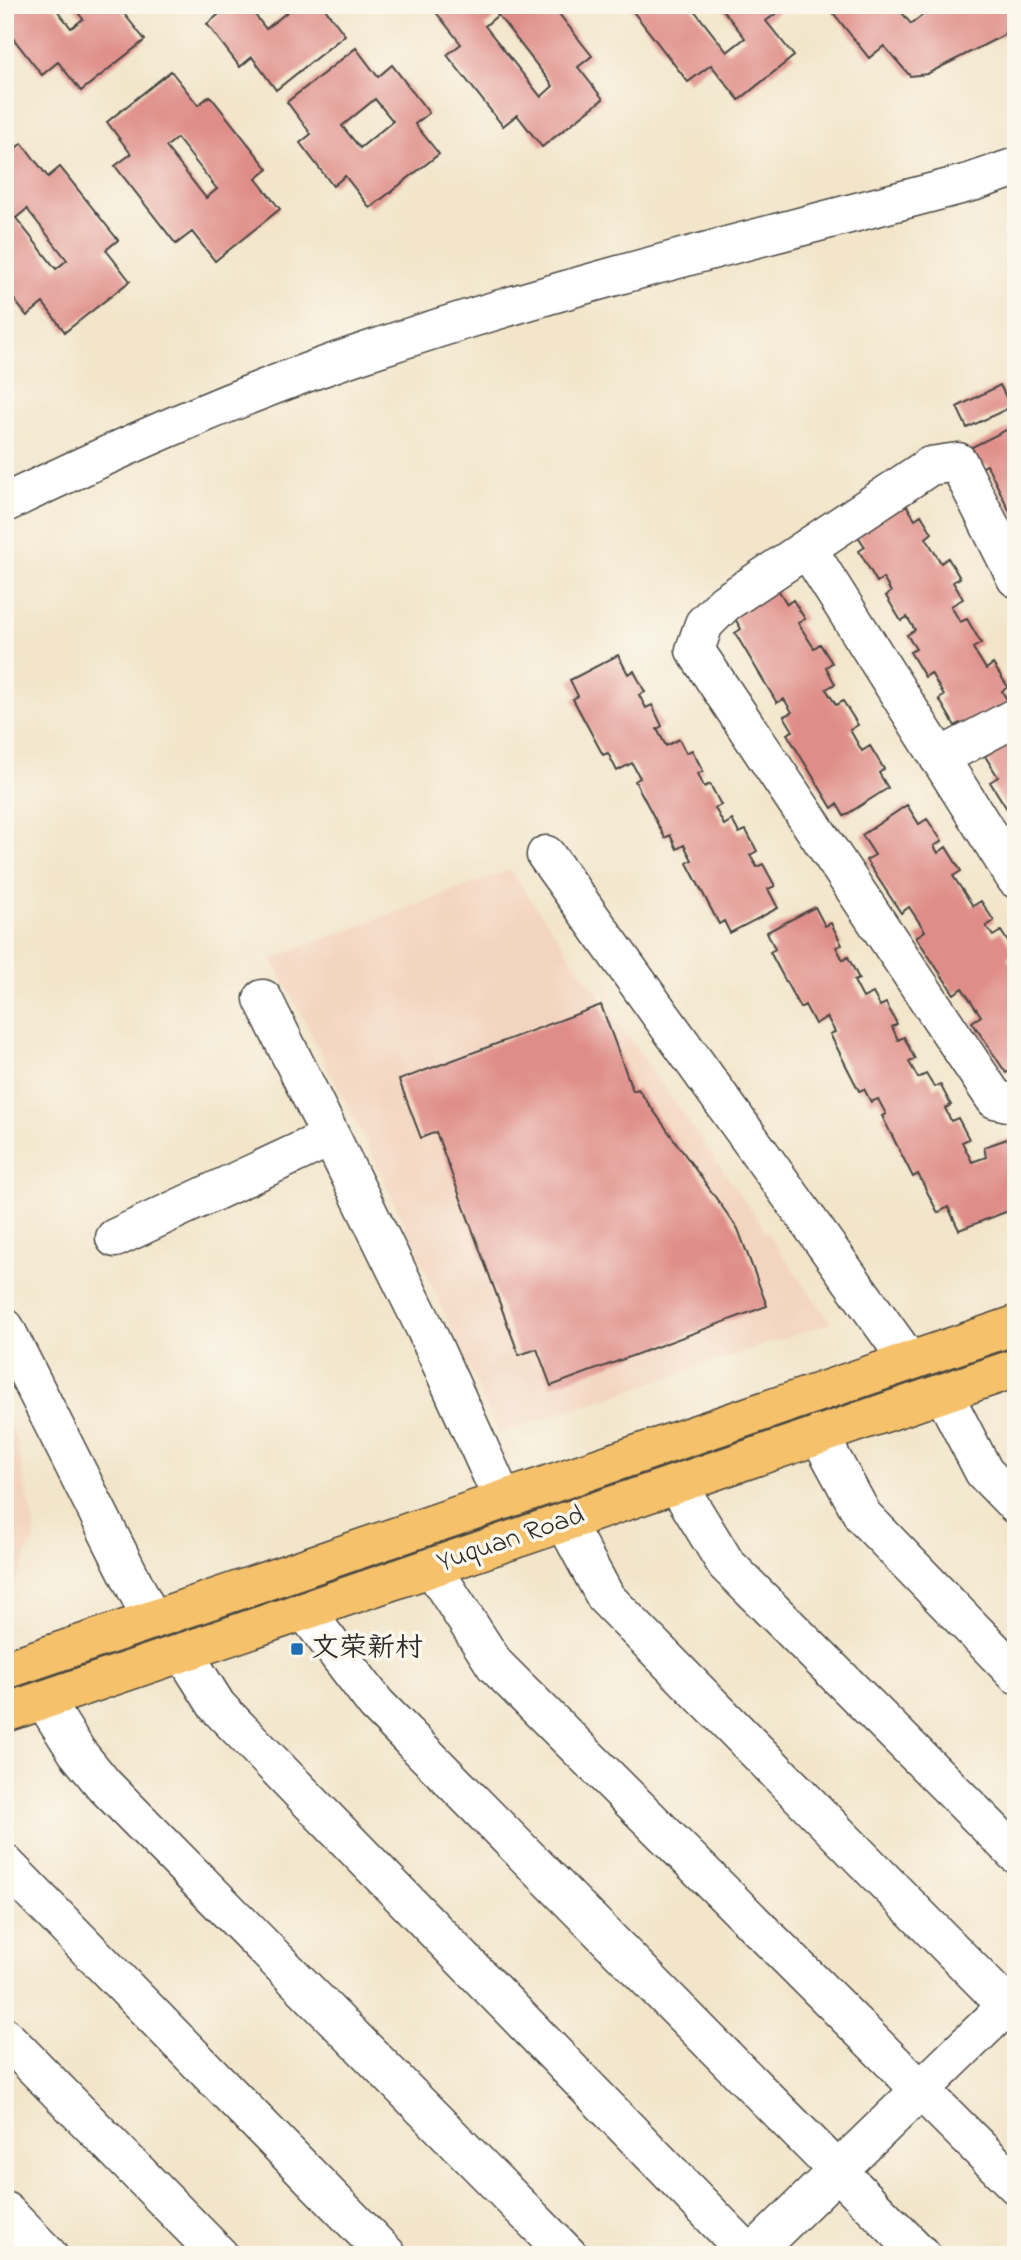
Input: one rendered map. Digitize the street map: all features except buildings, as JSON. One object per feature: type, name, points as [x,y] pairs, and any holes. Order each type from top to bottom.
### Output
[{"type":"main road","name":"Yuquan Road","points":[[5,1670],[1016,1325]]},
{"type":"main road","name":"Yuquan Road","points":[[5,1713],[1016,1368]]},
{"type":"street","points":[[5,503],[173,426],[370,350],[647,268],[972,182],[1016,167]]},
{"type":"street","points":[[1016,578],[958,462],[930,466],[714,613],[705,624],[695,650],[995,1099],[1016,1104]]},
{"type":"street","points":[[807,548],[1016,879]]},
{"type":"street","points":[[939,758],[1016,717]]},
{"type":"street","points":[[546,855],[909,1361]]},
{"type":"street","points":[[263,999],[425,1328],[503,1500]]},
{"type":"street","points":[[115,1238],[331,1137]]},
{"type":"street","points":[[5,1328],[152,1620]]},
{"type":"street","points":[[943,1393],[984,1472],[1016,1505]]},
{"type":"street","points":[[819,1435],[863,1516],[1016,1674]]},
{"type":"street","points":[[677,1483],[726,1563],[1016,1854]]},
{"type":"street","points":[[183,1653],[217,1706],[750,2255],[920,2090],[1013,2006],[606,1598],[565,1522]]},
{"type":"street","points":[[432,1567],[495,1665],[1016,2185]]},
{"type":"street","points":[[305,1611],[376,1704],[921,2255]]},
{"type":"street","points":[[44,1700],[77,1752],[133,1816],[568,2255]]},
{"type":"street","points":[[5,1864],[387,2255]]},
{"type":"street","points":[[5,2037],[219,2255]]},
{"type":"street","points":[[5,2211],[48,2255]]},
{"type":"shaded area","points":[[510,870],[831,1323],[499,1434],[377,1164],[272,958]]},
{"type":"shaded area","points":[[5,1416],[15,1435],[36,1536],[5,1603]]},
{"type":"place","name":"文荣新村","points":[[297,1649]]}]
